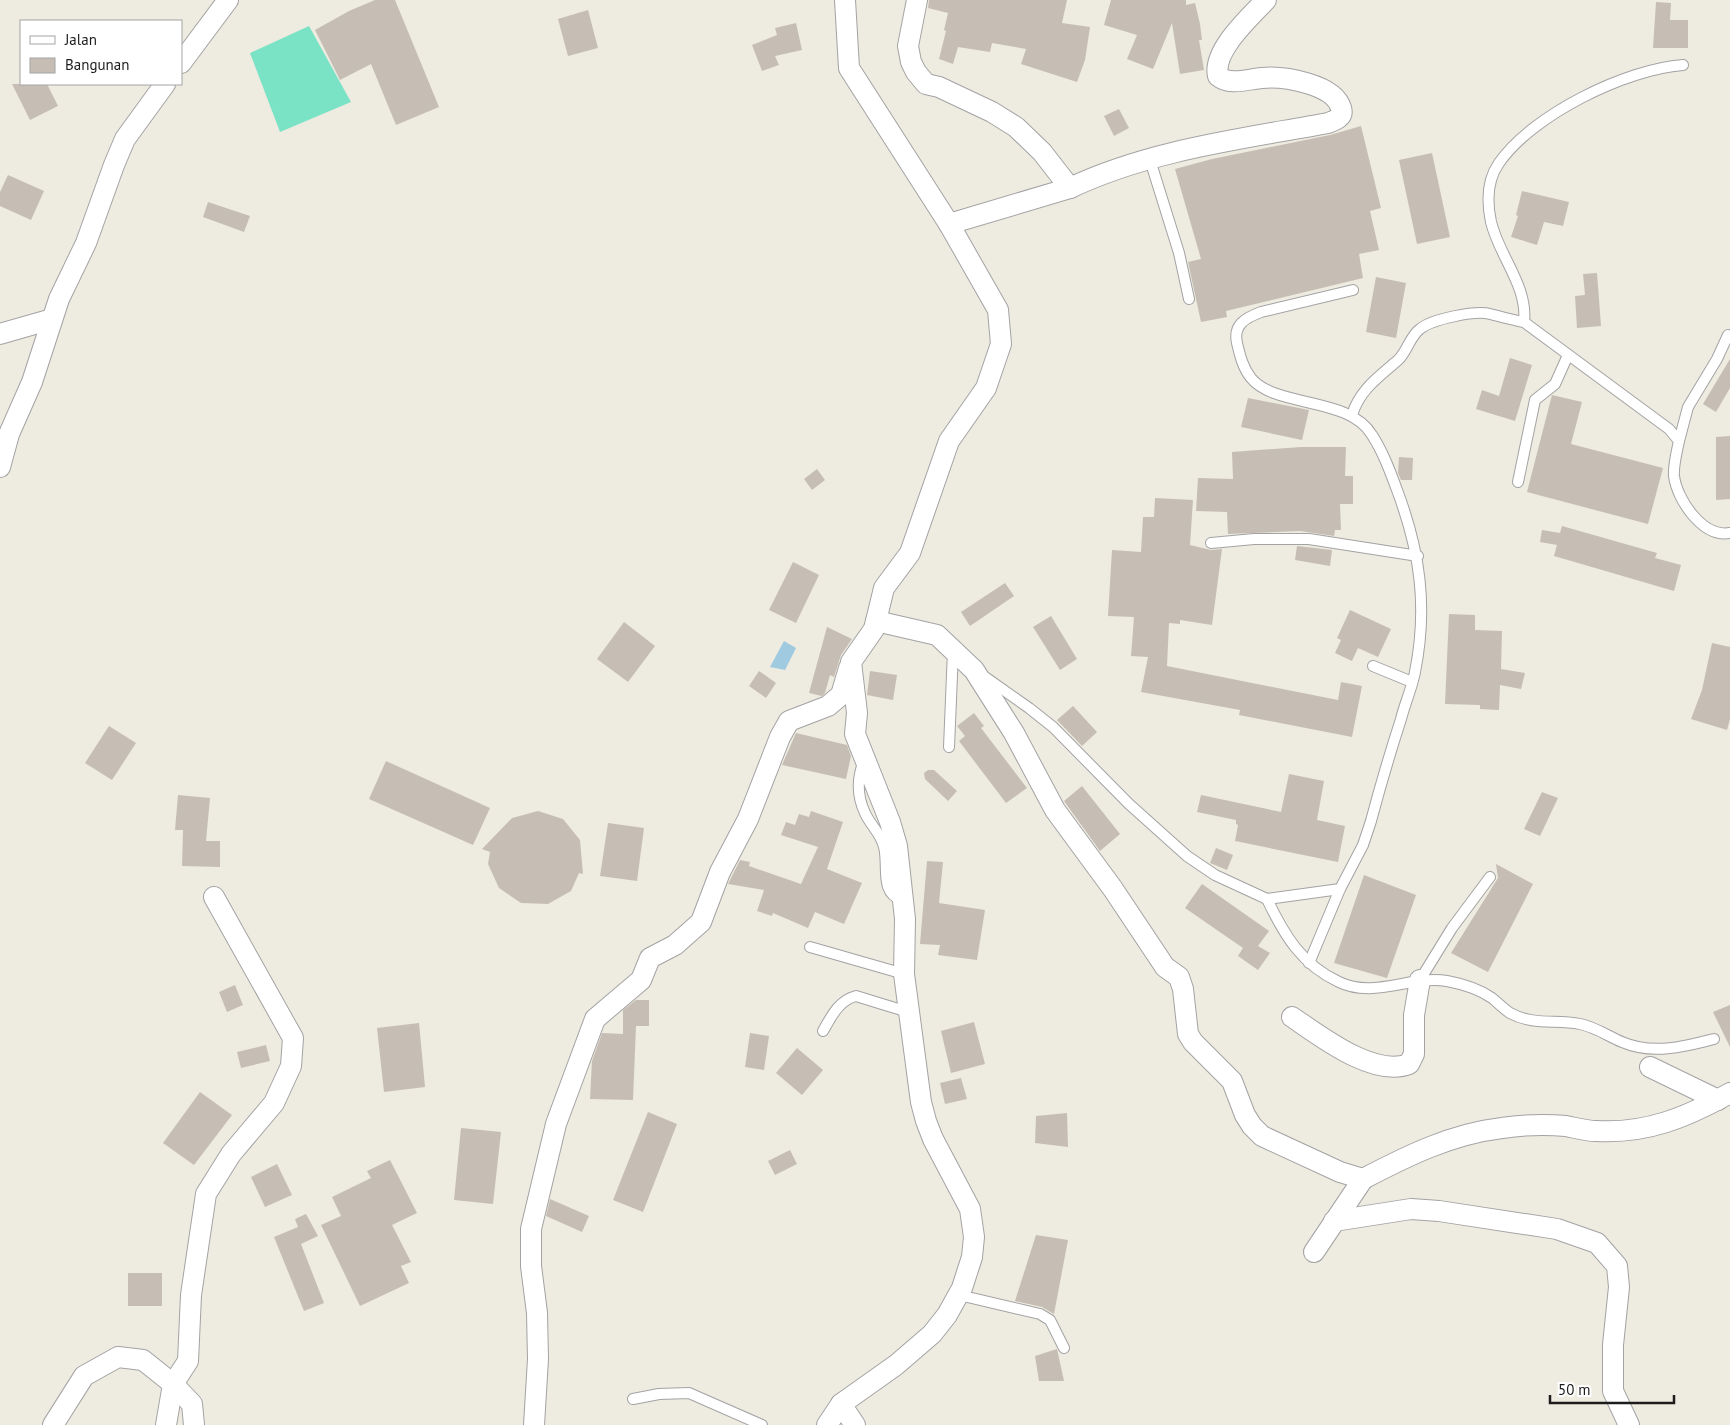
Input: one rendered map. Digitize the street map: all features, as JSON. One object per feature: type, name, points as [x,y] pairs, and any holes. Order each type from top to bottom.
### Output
[{"type":"street","points":[[182,62],[228,0]]},
{"type":"street","points":[[534,1425],[538,1359],[537,1313],[531,1266],[531,1229],[556,1124],[595,1018],[641,980],[650,958],[675,945],[701,922],[720,872],[748,819],[788,721],[828,706],[841,695],[851,662],[874,629],[884,588],[910,553],[949,441],[986,388],[1001,344],[998,310],[950,224],[849,68],[845,0]]},
{"type":"street","points":[[917,0],[908,46],[911,62],[916,72],[926,84],[939,87],[1016,127],[1042,152],[1070,188]]},
{"type":"street","points":[[950,224],[1070,188],[1086,180],[1176,152],[1328,123],[1338,119],[1342,114],[1341,108],[1332,95],[1303,82],[1263,78],[1230,82],[1218,76],[1216,68],[1228,43],[1266,0]]},
{"type":"street","points":[[0,468],[9,434],[32,382],[58,299],[86,243],[114,165],[126,138],[164,85]]},
{"type":"street","points":[[0,334],[52,319]]},
{"type":"street","points":[[876,621],[937,635],[974,670],[1014,733],[1055,810],[1165,967],[1178,977],[1182,990],[1188,1034],[1193,1042],[1232,1081],[1245,1115],[1252,1126],[1262,1136],[1340,1172],[1363,1179]]},
{"type":"street","points":[[827,1425],[841,1404],[896,1365],[932,1334],[959,1296],[972,1257],[974,1237],[970,1210],[926,1121],[917,1082],[917,1056],[908,1012],[904,974],[905,919],[897,846],[890,822],[855,734],[857,713],[851,662]]},
{"type":"street","points":[[166,1425],[173,1384],[188,1361],[191,1295],[206,1194],[230,1154],[274,1103],[291,1066],[293,1038],[214,897]]},
{"type":"street","points":[[1292,1017],[1349,1054],[1366,1061],[1401,1067],[1409,1064],[1414,1054],[1414,1015],[1420,980]]},
{"type":"street","points":[[1650,1067],[1724,1096]]},
{"type":"street","points":[[1314,1252],[1363,1179],[1421,1150],[1473,1132],[1531,1126],[1565,1126],[1596,1131],[1626,1130],[1665,1124],[1724,1096]]},
{"type":"street","points":[[1334,1221],[1412,1209],[1439,1211],[1557,1229],[1597,1243],[1618,1266],[1619,1287],[1613,1345],[1613,1391],[1629,1425]]},
{"type":"street","points":[[53,1425],[84,1376],[118,1358],[143,1360],[173,1384],[192,1404],[194,1425]]},
{"type":"street","points":[[841,1404],[855,1425]]},
{"type":"lane","points":[[1524,322],[1524,303],[1503,256],[1491,222],[1489,204],[1490,184],[1498,164],[1512,148],[1537,126],[1569,106],[1644,73],[1670,66],[1683,65]]},
{"type":"lane","points":[[1150,160],[1179,253],[1189,299]]},
{"type":"lane","points":[[1309,963],[1340,889],[1363,845],[1372,821],[1412,682],[1421,637],[1422,606],[1418,556],[1408,520],[1383,454],[1370,432],[1352,415],[1276,392],[1252,380],[1241,360],[1236,336],[1239,324],[1249,316],[1353,290]]},
{"type":"lane","points":[[1352,415],[1356,401],[1378,375],[1400,359],[1420,329],[1452,317],[1489,313],[1501,318],[1524,322],[1621,396],[1659,420],[1679,441]]},
{"type":"lane","points":[[1728,335],[1717,359],[1688,407],[1679,441],[1674,476],[1685,507],[1699,522],[1709,529],[1729,534]]},
{"type":"lane","points":[[1518,482],[1535,400],[1555,384],[1568,354]]},
{"type":"lane","points":[[1211,542],[1254,539],[1309,539],[1418,556]]},
{"type":"lane","points":[[949,747],[953,650]]},
{"type":"lane","points":[[1374,666],[1412,682]]},
{"type":"lane","points":[[974,670],[1053,727],[1129,804],[1199,865],[1267,899],[1340,889]]},
{"type":"lane","points":[[1420,980],[1452,928],[1490,877]]},
{"type":"lane","points":[[1267,899],[1287,938],[1309,963],[1330,978],[1355,988],[1380,988],[1431,979],[1466,985],[1481,991],[1510,1012],[1525,1018],[1544,1023],[1579,1023],[1637,1047],[1669,1049],[1714,1039]]},
{"type":"lane","points":[[810,947],[904,974]]},
{"type":"lane","points":[[823,1031],[841,1004],[848,998],[856,996],[908,1012]]},
{"type":"lane","points":[[959,1296],[1040,1314],[1050,1320],[1064,1348]]},
{"type":"lane","points":[[633,1400],[659,1394],[689,1393],[762,1425]]},
{"type":"green space","points":[[309,26],[351,102],[280,132],[250,53]]},
{"type":"water","points":[[784,641],[796,648],[785,670],[770,667]]},
{"type":"building","points":[[375,0],[395,0],[439,107],[396,125],[371,64],[340,80],[315,30],[349,11]]},
{"type":"building","points":[[929,0],[1067,0],[1062,23],[1090,27],[1085,60],[1077,82],[1021,64],[1026,49],[992,43],[990,52],[958,47],[953,64],[939,59],[948,13],[928,8]]},
{"type":"building","points":[[1111,0],[1186,0],[1186,5],[1195,3],[1200,24],[1202,40],[1199,40],[1204,70],[1180,74],[1172,23],[1153,69],[1127,59],[1137,35],[1104,25]]},
{"type":"building","points":[[1656,2],[1671,3],[1670,20],[1688,20],[1688,48],[1653,48]]},
{"type":"building","points":[[588,10],[598,48],[568,56],[558,19]]},
{"type":"building","points":[[796,23],[802,50],[775,56],[779,65],[762,71],[752,45],[777,35],[775,28]]},
{"type":"building","points":[[12,84],[48,85],[58,106],[30,120]]},
{"type":"building","points":[[1119,109],[1129,128],[1114,136],[1104,116]]},
{"type":"building","points":[[1361,126],[1381,208],[1370,211],[1379,250],[1359,254],[1363,278],[1226,311],[1227,317],[1201,322],[1188,262],[1201,259],[1175,169],[1212,159],[1330,135]]},
{"type":"building","points":[[1432,153],[1450,237],[1417,244],[1399,160]]},
{"type":"building","points":[[8,175],[44,191],[31,220],[0,206],[0,192]]},
{"type":"building","points":[[1522,191],[1569,202],[1563,226],[1544,222],[1537,245],[1511,237],[1518,216],[1516,215]]},
{"type":"building","points":[[208,202],[250,216],[244,232],[203,217]]},
{"type":"building","points":[[1597,273],[1601,326],[1577,328],[1575,296],[1585,295],[1583,274]]},
{"type":"building","points":[[1376,277],[1406,283],[1396,338],[1366,332]]},
{"type":"building","points":[[1510,358],[1532,365],[1515,421],[1476,409],[1482,390],[1499,396]]},
{"type":"building","points":[[1730,359],[1730,388],[1716,412],[1703,404]]},
{"type":"building","points":[[1552,395],[1582,402],[1571,444],[1663,468],[1648,524],[1527,492]]},
{"type":"building","points":[[1248,398],[1309,410],[1302,440],[1241,427]]},
{"type":"building","points":[[1730,436],[1730,499],[1716,500],[1716,437]]},
{"type":"building","points":[[1301,447],[1346,447],[1345,476],[1353,476],[1353,504],[1340,504],[1341,530],[1335,530],[1334,536],[1300,531],[1228,534],[1227,512],[1196,511],[1198,478],[1233,479],[1232,452]]},
{"type":"building","points":[[1399,457],[1413,458],[1412,480],[1401,480],[1398,473]]},
{"type":"building","points":[[817,469],[825,480],[812,490],[804,479]]},
{"type":"building","points":[[1155,498],[1193,500],[1190,545],[1211,550],[1222,549],[1212,625],[1180,620],[1180,624],[1169,623],[1167,666],[1338,700],[1341,682],[1362,686],[1352,737],[1239,715],[1240,710],[1141,692],[1148,657],[1131,656],[1134,617],[1108,616],[1112,550],[1141,552],[1143,517],[1154,517]]},
{"type":"building","points":[[1562,526],[1657,553],[1655,558],[1681,565],[1674,591],[1554,556],[1557,545],[1540,542],[1542,530],[1560,533]]},
{"type":"building","points":[[1297,546],[1332,550],[1330,566],[1295,560]]},
{"type":"building","points":[[793,562],[819,575],[796,623],[769,610]]},
{"type":"building","points":[[1005,583],[1014,596],[970,626],[961,612]]},
{"type":"building","points":[[1350,610],[1391,629],[1378,657],[1358,648],[1352,661],[1335,653],[1341,640],[1337,638]]},
{"type":"building","points":[[1449,614],[1475,615],[1475,630],[1502,631],[1501,669],[1525,673],[1521,689],[1500,685],[1499,710],[1480,709],[1480,705],[1445,704]]},
{"type":"building","points":[[1051,616],[1077,659],[1060,670],[1033,627]]},
{"type":"building","points":[[624,622],[655,646],[628,682],[597,659]]},
{"type":"building","points":[[827,627],[852,639],[841,655],[834,677],[830,675],[825,693],[822,696],[809,693]]},
{"type":"building","points":[[1712,643],[1730,647],[1730,719],[1727,730],[1691,719],[1702,690]]},
{"type":"building","points":[[759,671],[776,683],[766,698],[749,686]]},
{"type":"building","points":[[870,671],[897,675],[893,700],[867,695]]},
{"type":"building","points":[[1073,706],[1097,732],[1082,746],[1057,720]]},
{"type":"building","points":[[974,713],[984,726],[981,728],[1027,788],[1006,803],[959,741],[965,736],[957,726]]},
{"type":"building","points":[[109,726],[136,743],[112,780],[85,763]]},
{"type":"building","points":[[796,733],[847,745],[851,756],[846,779],[782,765]]},
{"type":"building","points":[[386,761],[490,808],[473,845],[369,799]]},
{"type":"building","points":[[928,770],[934,770],[957,791],[948,801],[925,779],[924,773]]},
{"type":"building","points":[[1289,774],[1324,781],[1317,820],[1345,826],[1338,862],[1235,841],[1238,825],[1236,820],[1197,812],[1201,795],[1281,812]]},
{"type":"building","points":[[1082,786],[1120,834],[1100,851],[1064,801]]},
{"type":"building","points":[[1542,792],[1558,798],[1540,836],[1524,829]]},
{"type":"building","points":[[178,795],[210,798],[206,841],[220,841],[220,867],[182,866],[183,830],[175,830]]},
{"type":"building","points":[[538,811],[563,819],[580,840],[583,874],[579,873],[571,891],[548,904],[521,903],[499,888],[488,864],[490,852],[482,849],[512,818]]},
{"type":"building","points":[[811,811],[843,822],[827,869],[862,883],[844,924],[815,912],[808,928],[773,913],[772,916],[757,911],[764,890],[728,884],[740,860],[750,862],[749,866],[801,884],[818,847],[781,835],[786,822],[795,825],[799,814],[809,817]]},
{"type":"building","points":[[608,823],[644,828],[637,881],[600,876]]},
{"type":"building","points":[[1216,848],[1233,855],[1227,870],[1210,863]]},
{"type":"building","points":[[927,861],[943,862],[939,903],[985,910],[977,960],[938,955],[940,945],[920,944]]},
{"type":"building","points":[[1496,864],[1533,884],[1488,972],[1451,953],[1498,878]]},
{"type":"building","points":[[1364,875],[1416,895],[1387,978],[1334,963]]},
{"type":"building","points":[[1202,884],[1269,931],[1258,946],[1270,953],[1258,970],[1238,956],[1243,948],[1185,908]]},
{"type":"building","points":[[235,985],[243,1005],[227,1012],[219,992]]},
{"type":"building","points":[[636,1000],[649,1000],[649,1026],[636,1026],[633,1100],[590,1099],[592,1061],[602,1033],[623,1034],[623,1010]]},
{"type":"building","points":[[1730,1005],[1730,1047],[1713,1012]]},
{"type":"building","points":[[974,1022],[985,1064],[951,1073],[941,1031]]},
{"type":"building","points":[[419,1023],[425,1087],[384,1092],[377,1028]]},
{"type":"building","points":[[750,1033],[769,1036],[764,1070],[745,1067]]},
{"type":"building","points":[[266,1045],[270,1061],[241,1068],[237,1052]]},
{"type":"building","points":[[797,1048],[823,1070],[802,1095],[776,1073]]},
{"type":"building","points":[[961,1078],[967,1099],[945,1104],[940,1083]]},
{"type":"building","points":[[200,1092],[232,1115],[194,1165],[163,1143]]},
{"type":"building","points":[[648,1112],[677,1124],[643,1212],[613,1200]]},
{"type":"building","points":[[1067,1113],[1068,1147],[1035,1143],[1036,1116]]},
{"type":"building","points":[[461,1128],[501,1132],[493,1204],[454,1200]]},
{"type":"building","points":[[790,1150],[797,1164],[775,1175],[768,1161]]},
{"type":"building","points":[[390,1160],[417,1213],[392,1225],[411,1262],[401,1266],[409,1283],[360,1306],[321,1225],[341,1216],[332,1197],[371,1178],[367,1171]]},
{"type":"building","points":[[277,1164],[292,1195],[265,1207],[251,1177]]},
{"type":"building","points":[[550,1199],[589,1216],[582,1232],[546,1216]]},
{"type":"building","points":[[306,1214],[318,1236],[301,1244],[324,1303],[304,1311],[274,1237],[298,1227],[295,1219]]},
{"type":"building","points":[[1036,1235],[1068,1240],[1054,1314],[1042,1307],[1015,1301]]},
{"type":"building","points":[[128,1273],[162,1273],[162,1306],[128,1306]]},
{"type":"building","points":[[1057,1349],[1064,1381],[1039,1381],[1035,1356]]}]
